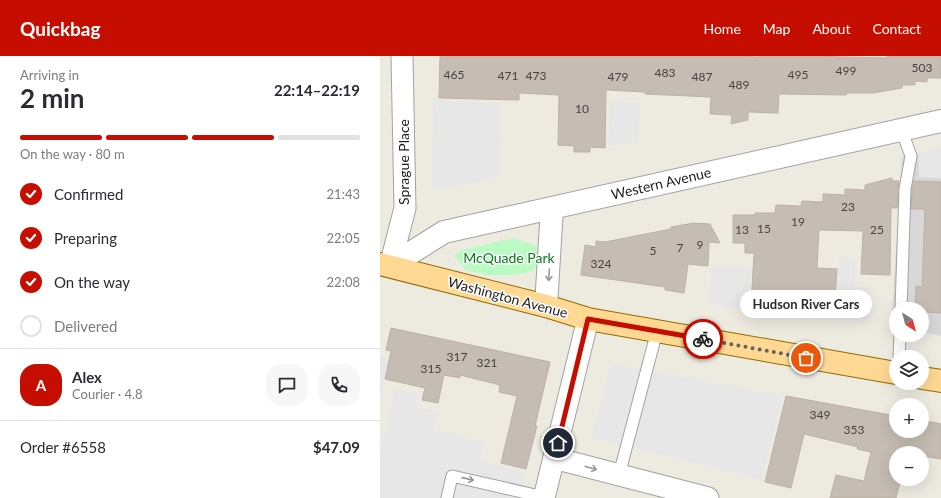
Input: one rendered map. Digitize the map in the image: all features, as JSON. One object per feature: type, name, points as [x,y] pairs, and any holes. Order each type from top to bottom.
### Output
[{"type":"main road","name":"Washington Avenue","points":[[385,265],[546,306],[588,319],[889,372]]},
{"type":"main road","points":[[929,379],[941,381]]},
{"type":"street","name":"Sprague Place","points":[[385,265],[405,208],[402,56]]},
{"type":"street","name":"Western Avenue","points":[[385,265],[444,232],[941,121]]},
{"type":"street","points":[[546,306],[552,208]]},
{"type":"street","points":[[544,498],[588,319]]},
{"type":"street","points":[[554,458],[708,498]]},
{"type":"lane","points":[[901,130],[911,156],[905,189],[901,302]]},
{"type":"lane","points":[[619,475],[657,331]]},
{"type":"lane","points":[[447,498],[452,476],[544,498]]},
{"type":"shaded area","points":[[433,100],[501,103],[499,177],[437,191],[432,187]]},
{"type":"shaded area","points":[[610,102],[640,103],[639,142],[608,146]]},
{"type":"shaded area","points":[[941,148],[941,336],[929,333],[929,302],[893,302],[902,157]]},
{"type":"shaded area","points":[[941,148],[941,178],[919,177],[918,152]]},
{"type":"shaded area","points":[[839,258],[855,259],[855,287],[869,287],[869,322],[837,320]]},
{"type":"shaded area","points":[[712,268],[751,268],[749,310],[708,303]]},
{"type":"shaded area","points":[[380,357],[389,360],[380,395]]},
{"type":"shaded area","points":[[611,363],[783,396],[761,480],[591,438]]},
{"type":"shaded area","points":[[395,389],[418,394],[416,407],[436,411],[433,429],[484,442],[480,461],[526,472],[520,498],[380,498],[380,455]]},
{"type":"green space","name":"McQuade Park","points":[[514,238],[536,246],[539,256],[538,265],[530,272],[513,275],[487,275],[467,270],[454,256],[462,250]]},
{"type":"building","points":[[440,56],[809,56],[887,58],[887,56],[941,56],[941,78],[927,78],[927,82],[915,81],[915,85],[902,85],[902,88],[873,93],[847,93],[846,95],[779,94],[778,113],[748,112],[748,120],[731,124],[732,115],[710,114],[711,97],[645,94],[645,92],[606,90],[605,148],[590,147],[590,152],[574,152],[574,146],[558,145],[559,95],[519,93],[519,100],[439,98]]},
{"type":"building","points":[[892,178],[892,181],[899,181],[897,208],[891,208],[890,275],[861,274],[863,231],[819,230],[817,268],[837,269],[834,316],[817,315],[817,310],[751,306],[754,253],[745,253],[745,243],[733,243],[733,215],[775,213],[776,205],[801,206],[802,201],[823,202],[823,194],[845,195],[845,189],[865,190],[865,185]]},
{"type":"building","points":[[914,181],[941,182],[941,313],[929,312],[929,302],[915,302],[916,286],[922,287],[925,209],[911,209]]},
{"type":"building","points":[[694,223],[710,224],[720,243],[709,242],[708,266],[688,264],[684,293],[665,290],[665,287],[581,275],[585,245],[596,247],[596,241],[605,242]]},
{"type":"building","points":[[391,328],[550,362],[535,426],[537,426],[526,469],[501,463],[517,396],[499,392],[500,385],[460,375],[460,378],[444,375],[438,403],[422,400],[425,388],[385,379],[391,351],[386,350]]},
{"type":"building","points":[[786,396],[889,415],[889,438],[929,438],[929,421],[941,424],[941,459],[929,457],[929,446],[889,446],[889,486],[899,486],[896,498],[830,498],[836,475],[864,481],[871,452],[857,449],[858,447],[804,434],[791,488],[765,482]]},
{"type":"way so far","points":[[703,339],[806,358]]},
{"type":"place","name":"Hudson River Cars","points":[[806,358]]},
{"type":"route","points":[[558,443],[588,319],[703,339]]}]
